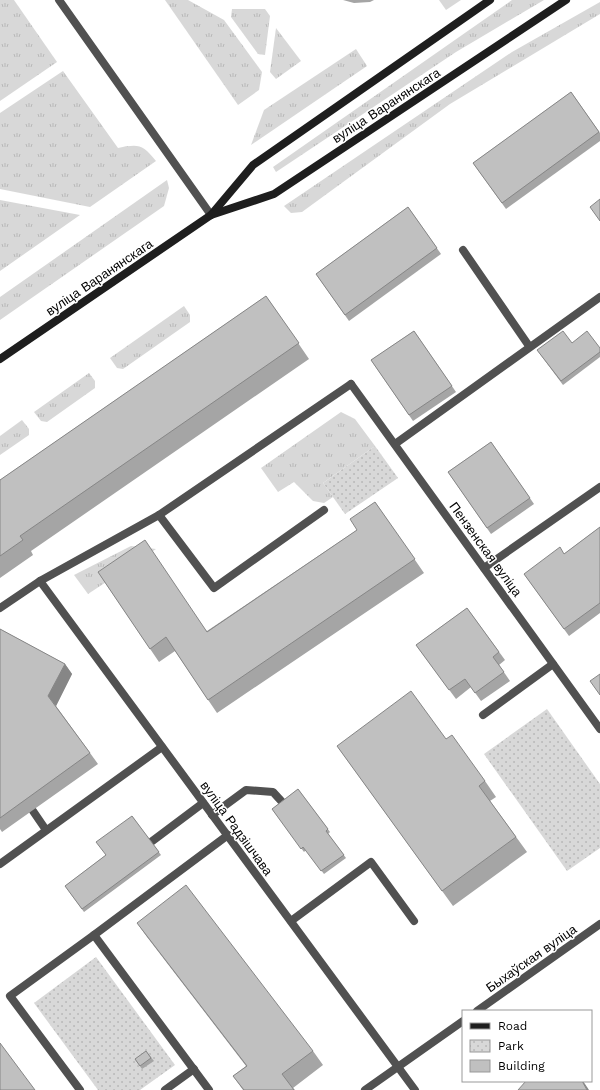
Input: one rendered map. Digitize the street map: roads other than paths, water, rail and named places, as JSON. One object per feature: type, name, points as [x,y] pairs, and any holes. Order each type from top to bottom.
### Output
[{"type":"main road","name":"вуліца Варанянскага","points":[[0,359],[211,215],[253,165],[490,0]]},
{"type":"main road","name":"вуліца Варанянскага","points":[[211,215],[274,194],[566,0]]},
{"type":"street","points":[[59,0],[211,215]]},
{"type":"street","points":[[463,250],[529,346]]},
{"type":"street","points":[[395,444],[529,346],[600,297]]},
{"type":"street","name":"Пензенская вуліца","points":[[159,515],[351,384],[600,729]]},
{"type":"street","points":[[484,568],[600,487]]},
{"type":"street","points":[[0,608],[40,581],[159,515],[214,588],[324,510]]},
{"type":"street","name":"вуліца Радзішчава","points":[[40,581],[415,1090]]},
{"type":"street","points":[[483,715],[553,664]]},
{"type":"street","points":[[0,864],[162,746]]},
{"type":"street","points":[[212,815],[246,790],[273,792],[284,804]]},
{"type":"street","points":[[151,842],[203,803]]},
{"type":"street","points":[[33,811],[46,830]]},
{"type":"street","points":[[80,1090],[10,996],[228,835]]},
{"type":"street","points":[[291,921],[371,862],[414,921]]},
{"type":"street","name":"Быхаўская вуліца","points":[[478,1010],[600,924]]},
{"type":"street","points":[[94,935],[209,1090]]},
{"type":"street","points":[[365,1090],[462,1022]]},
{"type":"street","points":[[166,1090],[194,1069]]}]
